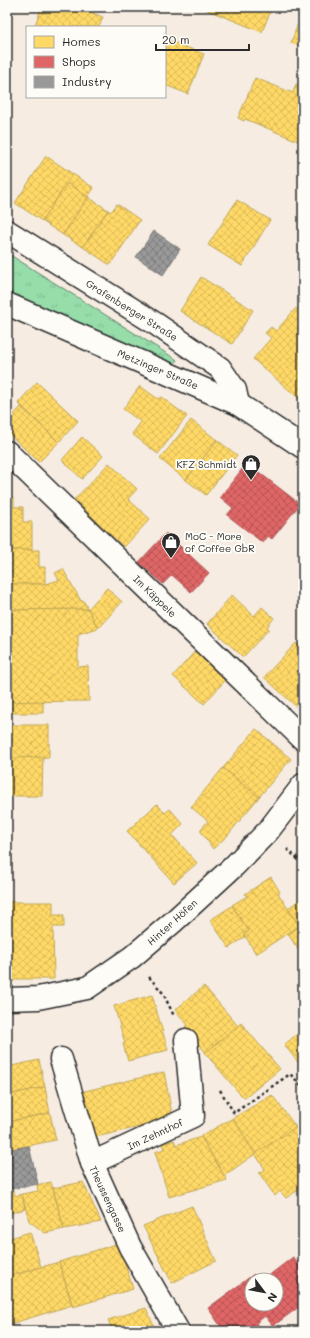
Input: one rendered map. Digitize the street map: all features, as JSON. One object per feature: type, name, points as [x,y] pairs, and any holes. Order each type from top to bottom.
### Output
[{"type":"street","name":"Grafenberger Straße","points":[[7,231],[156,324],[220,368],[235,390],[238,404]]},
{"type":"street","name":"Metzinger Straße","points":[[7,304],[238,404],[303,447]]},
{"type":"street","name":"Im Käppele","points":[[7,452],[303,739]]},
{"type":"street","name":"Hinter Höfen","points":[[7,999],[38,998],[87,988],[132,957],[173,922],[244,856],[268,831],[303,785]]},
{"type":"street","name":"Im Zehnthof","points":[[92,1163],[193,1116],[186,1040]]},
{"type":"street","name":"Theussengasse","points":[[61,1059],[92,1163],[130,1247],[178,1331]]},
{"type":"green space","points":[[7,253],[177,360],[173,365],[107,338],[7,293]]},
{"type":"building: Homes","points":[[42,7],[77,7],[103,17],[99,26],[34,26]]},
{"type":"building: Homes","points":[[200,7],[272,7],[262,32]]},
{"type":"building: Homes","points":[[303,9],[303,47],[291,43]]},
{"type":"building: Homes","points":[[166,39],[204,54],[188,94],[166,85]]},
{"type":"building: Homes","points":[[255,78],[293,93],[296,84],[303,87],[303,128],[298,141],[245,119],[244,121],[238,118]]},
{"type":"building: Homes","points":[[46,156],[94,188],[88,197],[67,183],[42,221],[15,203]]},
{"type":"building: Homes","points":[[67,183],[88,197],[63,235],[42,221]]},
{"type":"building: Homes","points":[[88,197],[108,210],[83,247],[63,235]]},
{"type":"building: Homes","points":[[237,200],[270,220],[242,266],[208,245]]},
{"type":"building: Homes","points":[[117,204],[140,220],[110,265],[83,247],[108,210],[111,212]]},
{"type":"building: Homes","points":[[201,277],[253,310],[232,344],[180,311]]},
{"type":"building: Homes","points":[[296,308],[303,314],[303,402],[253,359],[271,338],[265,333],[271,327],[276,331]]},
{"type":"building: Homes","points":[[37,382],[78,421],[59,442],[18,403]]},
{"type":"building: Homes","points":[[140,386],[158,399],[161,397],[187,416],[158,454],[132,434],[141,422],[123,409]]},
{"type":"building: Homes","points":[[21,407],[59,442],[39,462],[7,432],[7,422]]},
{"type":"building: Homes","points":[[191,420],[217,440],[186,480],[160,459]]},
{"type":"building: Homes","points":[[82,437],[103,456],[82,479],[62,460]]},
{"type":"building: Homes","points":[[217,440],[237,455],[206,495],[186,480]]},
{"type":"building: Homes","points":[[109,463],[137,489],[128,499],[150,519],[124,547],[74,500]]},
{"type":"building: Homes","points":[[7,498],[14,498],[14,507],[23,507],[23,522],[32,522],[32,550],[7,550]]},
{"type":"building: Homes","points":[[7,550],[39,550],[39,567],[45,567],[45,584],[7,584]]},
{"type":"building: Homes","points":[[63,569],[81,601],[83,600],[88,609],[7,610],[7,584],[45,584],[59,580],[55,573]]},
{"type":"building: Homes","points":[[107,588],[122,602],[98,628],[88,609]]},
{"type":"building: Homes","points":[[232,595],[254,616],[262,607],[274,618],[267,627],[269,629],[243,657],[207,624]]},
{"type":"building: Homes","points":[[88,609],[98,628],[78,634],[78,667],[88,666],[89,701],[7,702],[7,610]]},
{"type":"building: Homes","points":[[296,643],[303,649],[303,713],[264,677]]},
{"type":"building: Homes","points":[[198,648],[229,676],[204,704],[173,676]]},
{"type":"building: Homes","points":[[43,701],[43,713],[7,713],[7,702]]},
{"type":"building: Homes","points":[[7,725],[49,725],[49,757],[7,758]]},
{"type":"building: Homes","points":[[256,729],[291,759],[259,797],[223,768]]},
{"type":"building: Homes","points":[[43,757],[42,796],[7,796],[7,758]]},
{"type":"building: Homes","points":[[223,768],[259,797],[228,835],[213,849],[200,830],[208,821],[191,807]]},
{"type":"building: Homes","points":[[157,804],[165,813],[170,809],[183,824],[172,835],[197,863],[174,883],[127,831]]},
{"type":"building: Homes","points":[[271,877],[280,892],[278,893],[299,926],[256,954],[244,934],[249,931],[232,905],[247,896],[245,894]]},
{"type":"building: Homes","points":[[303,898],[303,935],[288,908]]},
{"type":"building: Homes","points":[[7,902],[53,902],[53,915],[64,915],[64,927],[53,927],[54,979],[17,979],[7,982]]},
{"type":"building: Homes","points":[[232,906],[249,931],[244,934],[245,937],[229,948],[210,920]]},
{"type":"building: Homes","points":[[298,927],[303,935],[303,949],[299,951],[288,934]]},
{"type":"building: Homes","points":[[204,986],[238,1026],[206,1053],[185,1027],[188,1025],[175,1010]]},
{"type":"building: Homes","points":[[152,995],[168,1050],[128,1061],[123,1044],[125,1043],[114,1006]]},
{"type":"building: Homes","points":[[241,1023],[280,1069],[245,1098],[205,1053]]},
{"type":"building: Homes","points":[[303,1029],[303,1068],[284,1045]]},
{"type":"building: Homes","points":[[39,1060],[45,1087],[7,1095],[7,1067]]},
{"type":"building: Homes","points":[[164,1072],[173,1119],[92,1138],[81,1092]]},
{"type":"building: Homes","points":[[45,1087],[50,1113],[7,1122],[7,1095]]},
{"type":"building: Homes","points":[[272,1095],[296,1127],[255,1154],[233,1118]]},
{"type":"building: Homes","points":[[50,1113],[56,1140],[7,1150],[7,1122]]},
{"type":"building: Homes","points":[[233,1118],[255,1154],[224,1176],[201,1136]]},
{"type":"building: Homes","points":[[296,1127],[303,1137],[303,1187],[286,1198],[280,1191],[275,1196],[259,1173],[265,1169],[255,1154]]},
{"type":"building: Homes","points":[[201,1137],[227,1180],[169,1197],[155,1152],[164,1149],[162,1144],[174,1140],[176,1145]]},
{"type":"building: Homes","points":[[51,1182],[64,1229],[45,1233],[29,1221],[22,1194],[38,1191],[37,1185]]},
{"type":"building: Homes","points":[[83,1182],[101,1222],[64,1229],[53,1188]]},
{"type":"building: Homes","points":[[14,1191],[15,1196],[22,1194],[25,1209],[7,1214],[7,1192]]},
{"type":"building: Homes","points":[[192,1206],[216,1261],[172,1283],[143,1226]]},
{"type":"building: Homes","points":[[30,1232],[41,1267],[7,1277],[7,1239]]},
{"type":"building: Homes","points":[[119,1243],[133,1289],[73,1307],[59,1262]]},
{"type":"building: Homes","points":[[59,1262],[72,1305],[7,1325],[7,1277]]},
{"type":"building: Homes","points":[[146,1308],[156,1331],[113,1331],[108,1320]]},
{"type":"building: Shops","points":[[247,463],[300,504],[272,539],[268,536],[263,543],[227,515],[233,508],[220,497]]},
{"type":"building: Shops","points":[[166,533],[209,573],[191,592],[172,575],[163,584],[139,562]]},
{"type":"building: Shops","points":[[293,1257],[303,1270],[303,1304],[273,1326],[265,1316],[256,1323],[259,1328],[255,1331],[224,1331],[208,1308],[244,1281],[244,1312],[284,1312],[284,1272],[273,1272]]},
{"type":"building: Industry","points":[[154,231],[180,249],[163,275],[136,257]]},
{"type":"building: Industry","points":[[29,1146],[38,1184],[7,1190],[7,1150]]},
{"type":"place","name":"KFZ Schmidt","points":[[251,481]]},
{"type":"place","name":"MoC - More of Coffee GbR","points":[[171,559]]}]
